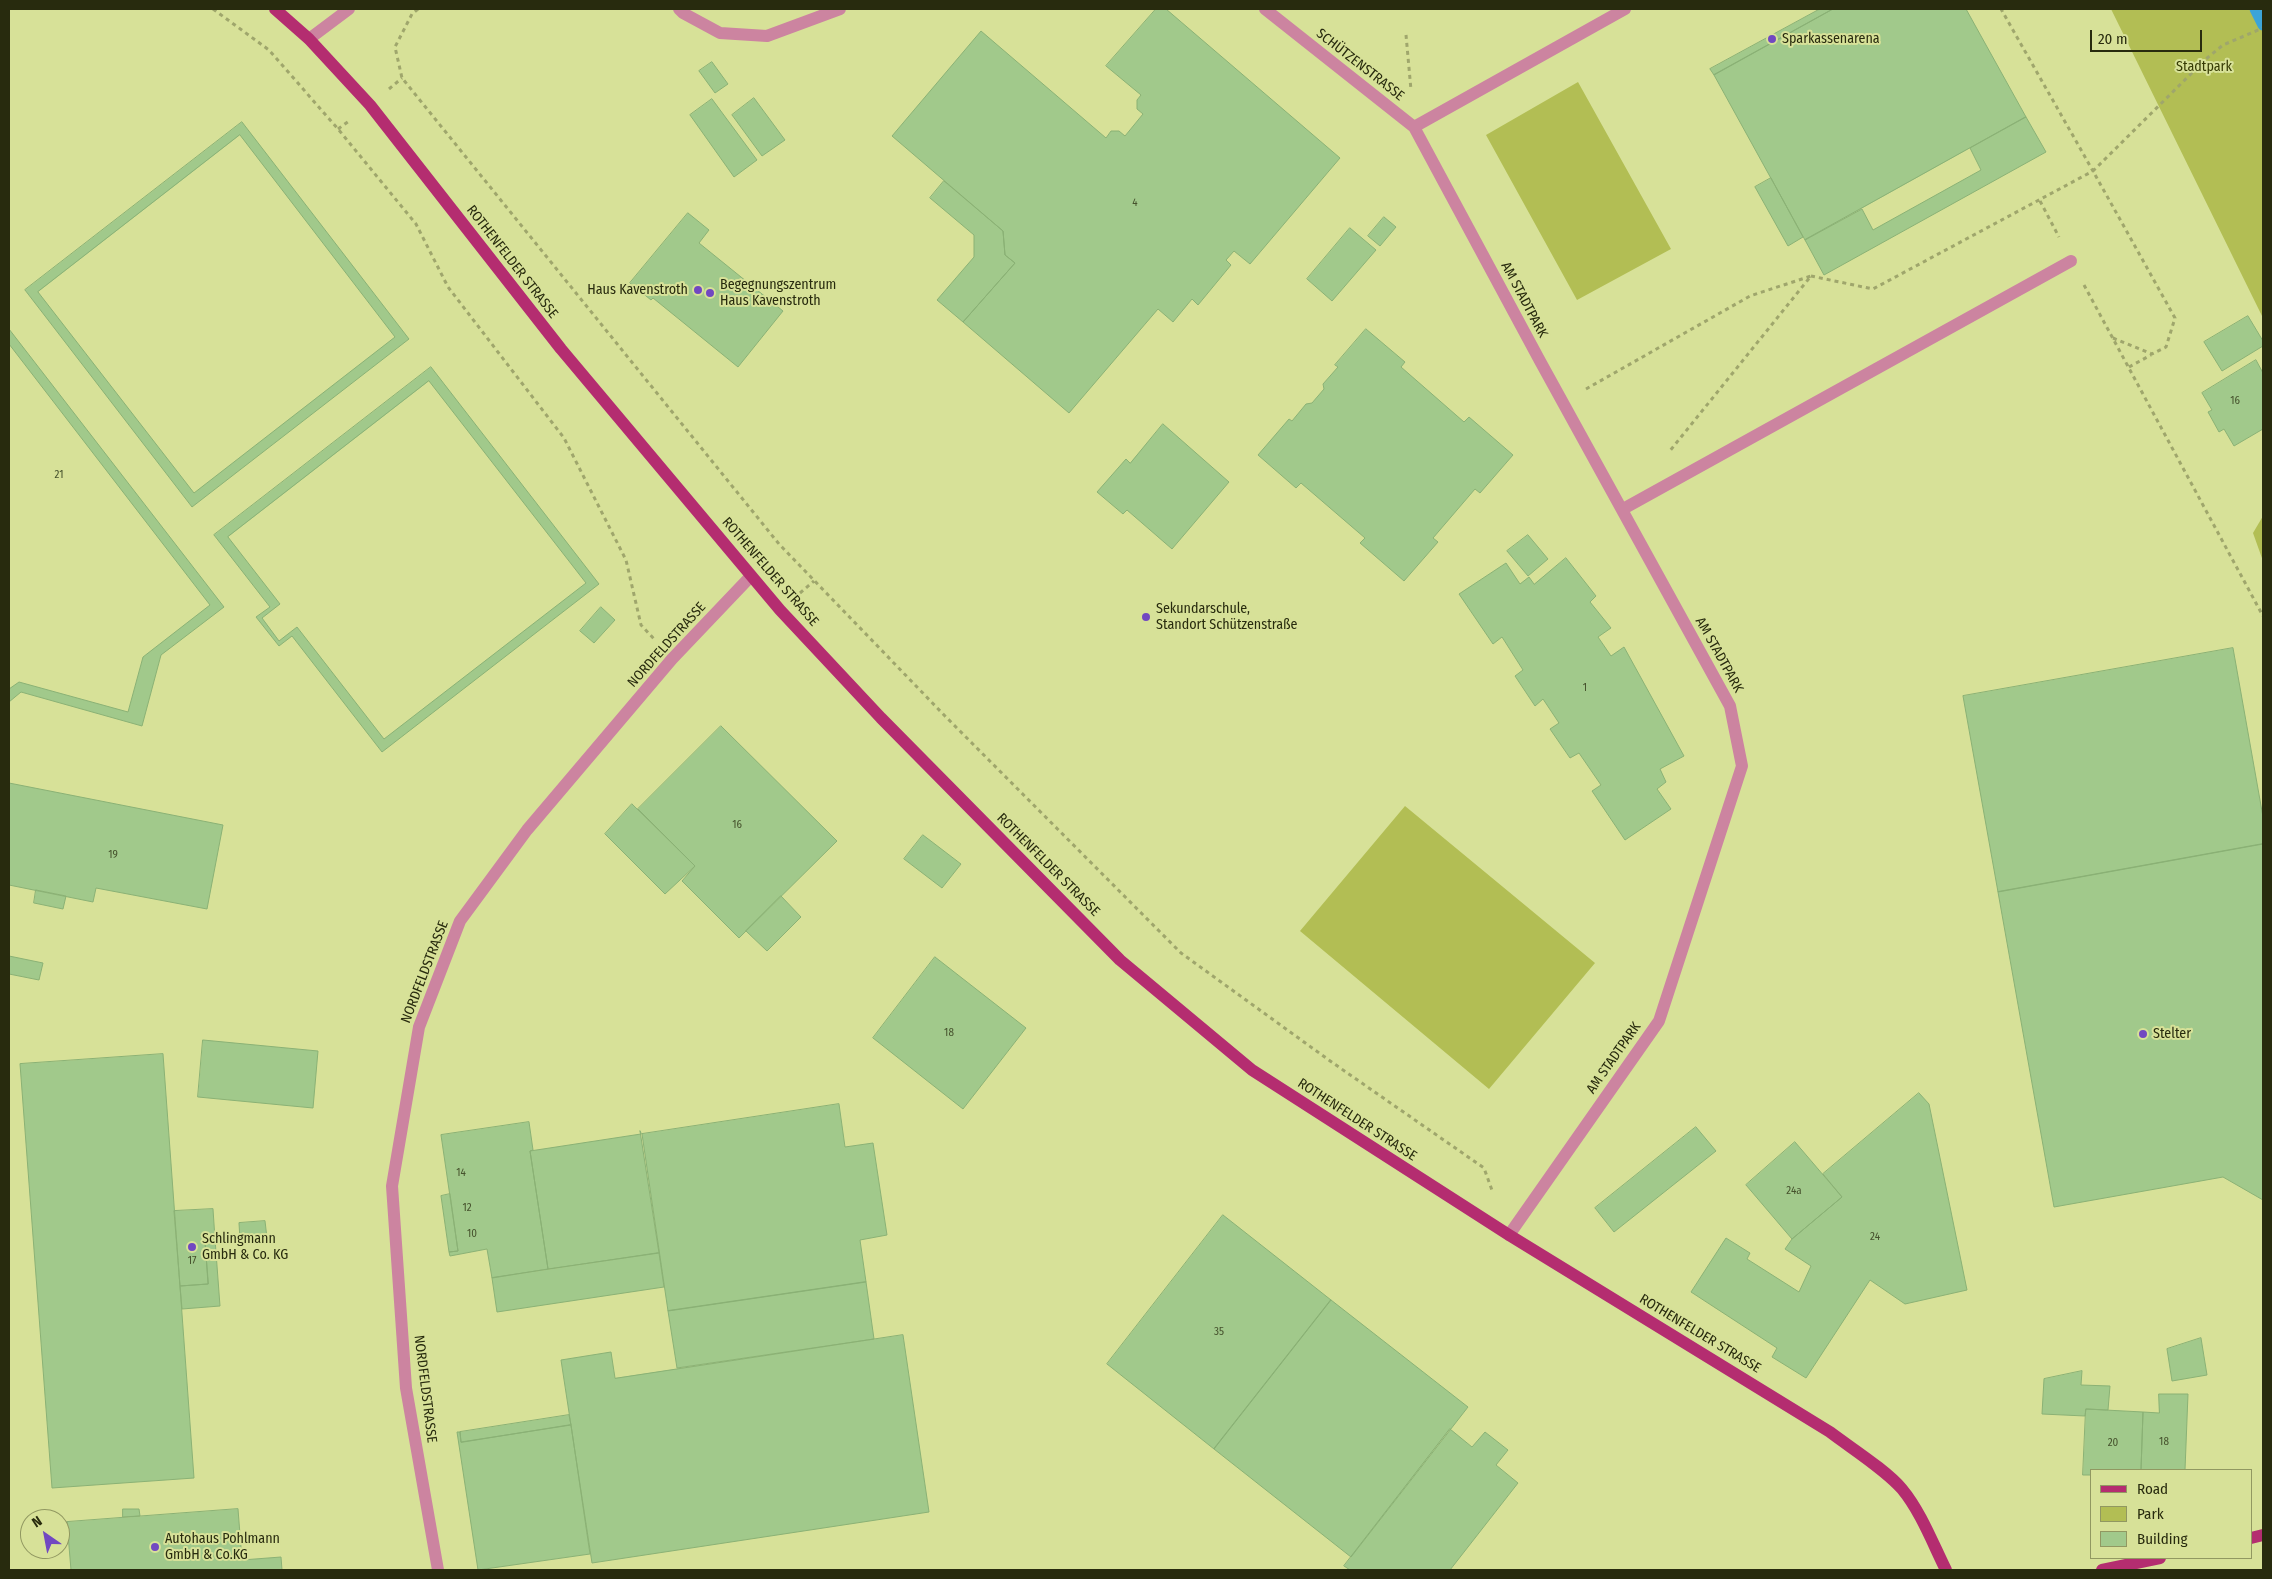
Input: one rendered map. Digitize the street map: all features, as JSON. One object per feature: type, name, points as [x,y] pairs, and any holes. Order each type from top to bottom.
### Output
[{"type":"main road","name":"ROTHENFELDER STRASSE","points":[[275,9],[309,39],[370,105],[561,349],[751,576],[881,718],[1120,960],[1252,1070],[1509,1235],[1830,1432],[1902,1489],[1920,1518],[1946,1570]]},
{"type":"main road","points":[[2102,1570],[2155,1559]]},
{"type":"street","points":[[309,39],[349,9]]},
{"type":"street","points":[[680,9],[683,13],[720,33],[767,36],[840,9]]},
{"type":"street","name":"SCHÜTZENSTRASSE","points":[[1265,9],[1414,126]]},
{"type":"street","points":[[1414,126],[1625,9]]},
{"type":"street","name":"AM STADTPARK","points":[[1414,126],[1730,706],[1742,766],[1659,1020],[1509,1235]]},
{"type":"street","points":[[1623,509],[2071,261]]},
{"type":"street","name":"NORDFELDSTRASSE","points":[[438,1570],[406,1388],[392,1186],[419,1027],[460,921],[527,830],[672,659],[751,576]]},
{"type":"path","points":[[213,9],[269,50],[338,129],[416,224],[448,287],[564,438],[626,560],[641,625],[672,659]]},
{"type":"path","points":[[418,9],[412,14],[394,47],[402,78],[779,544],[951,723],[1181,953],[1333,1063],[1484,1168],[1509,1235]]},
{"type":"path","points":[[2001,9],[2175,318],[2166,347],[2129,367]]},
{"type":"path","points":[[1563,402],[1750,296],[1811,276],[1873,289],[2092,171],[2223,44],[2263,28]]},
{"type":"path","points":[[1406,36],[1414,126]]},
{"type":"path","points":[[2039,200],[2263,616]]},
{"type":"path","points":[[1667,455],[1811,276]]},
{"type":"path","points":[[2113,338],[2152,354]]},
{"type":"green space","name":"Stadtpark","points":[[2111,9],[2263,9],[2263,318]]},
{"type":"green space","points":[[1578,82],[1671,249],[1577,300],[1486,135]]},
{"type":"green space","points":[[2263,516],[2263,561],[2253,533]]},
{"type":"green space","points":[[1405,806],[1595,963],[1489,1089],[1300,931]]},
{"type":"building","points":[[1156,9],[1166,9],[1340,158],[1250,264],[1234,251],[1226,260],[1231,265],[1198,305],[1192,299],[1173,322],[1158,309],[1069,413],[963,322],[1015,263],[1005,255],[1003,231],[892,136],[981,31],[1106,138],[1111,131],[1119,131],[1125,136],[1143,114],[1137,109],[1137,100],[1141,95],[1106,66]]},
{"type":"building","name":"Sparkassenarena","points":[[1820,9],[1833,9],[1714,75],[1710,69]]},
{"type":"building","points":[[1833,9],[1966,9],[2026,117],[1970,148],[1981,170],[1873,230],[1862,209],[1805,240],[1714,75]]},
{"type":"building","points":[[712,62],[728,84],[715,93],[699,71]]},
{"type":"building","points":[[754,98],[785,140],[762,156],[732,115]]},
{"type":"building","points":[[712,99],[757,160],[734,177],[690,115]]},
{"type":"building","points":[[2026,117],[2046,152],[1824,275],[1805,240]]},
{"type":"building","points":[[242,122],[409,339],[192,507],[25,290]]},
{"type":"building","points":[[240,135],[395,337],[194,493],[38,292]]},
{"type":"building","points":[[1771,178],[1803,237],[1788,246],[1755,187]]},
{"type":"building","points":[[944,181],[1003,231],[1005,255],[1015,263],[963,322],[937,300],[974,257],[974,235],[930,198]]},
{"type":"building","name":"Haus Kavenstroth","points":[[688,213],[709,230],[699,243],[783,311],[738,367],[653,298],[651,300],[630,283]]},
{"type":"building","points":[[1384,217],[1396,227],[1380,246],[1368,236]]},
{"type":"building","points":[[1350,228],[1376,250],[1332,301],[1307,279]]},
{"type":"building","points":[[2248,316],[2263,341],[2263,346],[2222,371],[2204,342]]},
{"type":"building","points":[[9,329],[224,607],[161,655],[142,726],[21,692],[9,702]]},
{"type":"building","points":[[1366,329],[1405,362],[1401,367],[1464,422],[1469,417],[1513,455],[1480,493],[1475,489],[1433,538],[1438,542],[1404,581],[1360,543],[1365,538],[1301,483],[1296,488],[1258,455],[1289,419],[1292,421],[1306,404],[1312,403],[1324,389],[1323,384],[1338,367],[1335,365]]},
{"type":"building","points":[[9,344],[210,605],[143,657],[128,712],[19,682],[9,689]]},
{"type":"building","points":[[2256,360],[2263,373],[2263,429],[2234,446],[2224,429],[2219,432],[2208,412],[2212,410],[2202,393]]},
{"type":"building","points":[[431,367],[599,584],[382,752],[292,636],[279,646],[256,617],[270,607],[214,535]]},
{"type":"building","points":[[429,381],[586,583],[384,739],[297,627],[279,641],[262,618],[280,604],[228,537]]},
{"type":"building","points":[[1163,424],[1229,482],[1172,549],[1127,510],[1123,514],[1097,492],[1126,459],[1130,463]]},
{"type":"building","points":[[1528,535],[1548,559],[1528,576],[1507,551]]},
{"type":"building","points":[[1566,558],[1596,596],[1590,602],[1611,628],[1598,637],[1611,656],[1624,647],[1684,756],[1660,769],[1666,782],[1657,789],[1671,809],[1625,840],[1592,791],[1601,785],[1579,753],[1570,758],[1550,729],[1559,723],[1543,699],[1535,706],[1515,676],[1523,670],[1502,637],[1493,644],[1459,594],[1506,563],[1520,584],[1529,577],[1534,584]]},
{"type":"building","points":[[601,607],[615,620],[594,643],[580,631]]},
{"type":"building","points":[[2233,648],[2263,817],[2263,844],[1998,892],[1963,696]]},
{"type":"building","points":[[721,726],[837,841],[739,938],[682,881],[695,866],[638,809]]},
{"type":"building","points":[[9,783],[223,825],[207,909],[96,888],[93,902],[9,885]]},
{"type":"building","points":[[632,804],[695,866],[665,894],[605,834]]},
{"type":"building","points":[[923,835],[961,864],[942,888],[904,859]]},
{"type":"building","name":"Stelter","points":[[2263,844],[2263,1200],[2223,1177],[2054,1207],[1998,892]]},
{"type":"building","points":[[36,890],[66,896],[63,909],[34,903]]},
{"type":"building","points":[[781,896],[801,917],[767,951],[746,931]]},
{"type":"building","points":[[9,956],[43,963],[39,980],[9,974]]},
{"type":"building","points":[[935,957],[1026,1028],[963,1109],[873,1038]]},
{"type":"building","points":[[203,1040],[318,1051],[313,1108],[198,1097]]},
{"type":"building","points":[[163,1054],[194,1478],[52,1488],[20,1064]]},
{"type":"building","points":[[1919,1093],[1929,1104],[1967,1290],[1905,1304],[1870,1280],[1806,1378],[1772,1357],[1777,1348],[1691,1292],[1726,1238],[1750,1253],[1747,1259],[1799,1292],[1811,1266],[1785,1249],[1792,1239],[1842,1197],[1823,1174]]},
{"type":"building","points":[[839,1104],[845,1147],[873,1143],[887,1235],[860,1240],[866,1282],[668,1311],[642,1134]]},
{"type":"building","points":[[529,1122],[533,1150],[530,1151],[548,1269],[492,1278],[487,1249],[450,1256],[449,1252],[458,1251],[441,1135]]},
{"type":"building","points":[[1696,1127],[1716,1151],[1614,1232],[1595,1208]]},
{"type":"building","points":[[640,1134],[659,1253],[548,1269],[530,1151]]},
{"type":"building","points":[[1795,1142],[1842,1197],[1792,1239],[1746,1185]]},
{"type":"building","points":[[450,1194],[458,1251],[449,1252],[441,1196]]},
{"type":"building","points":[[213,1209],[215,1239],[205,1239],[208,1284],[180,1286],[174,1211]]},
{"type":"building","points":[[1223,1215],[1331,1300],[1214,1449],[1107,1364]]},
{"type":"building","points":[[265,1221],[267,1238],[240,1240],[239,1223]]},
{"type":"building","points":[[205,1239],[215,1239],[220,1306],[182,1309],[180,1286],[208,1284]]},
{"type":"building","points":[[659,1253],[664,1287],[497,1312],[492,1278]]},
{"type":"building","points":[[866,1282],[874,1339],[677,1368],[668,1311]]},
{"type":"building","points":[[1331,1300],[1468,1407],[1351,1557],[1214,1449]]},
{"type":"building","points":[[903,1335],[929,1512],[592,1563],[561,1360],[611,1352],[615,1378]]},
{"type":"building","points":[[2201,1338],[2207,1375],[2172,1381],[2167,1349]]},
{"type":"building","points":[[2082,1371],[2081,1385],[2110,1386],[2108,1410],[2086,1409],[2085,1416],[2042,1414],[2044,1379]]},
{"type":"building","points":[[2159,1394],[2188,1394],[2185,1469],[2141,1469],[2143,1412],[2159,1413]]},
{"type":"building","points":[[2086,1409],[2143,1412],[2141,1469],[2090,1469],[2090,1475],[2083,1475]]},
{"type":"building","points":[[569,1415],[571,1425],[461,1442],[460,1432]]},
{"type":"building","points":[[571,1425],[590,1554],[478,1570],[457,1432],[460,1432],[461,1442]]},
{"type":"building","points":[[1450,1429],[1472,1447],[1485,1432],[1508,1450],[1496,1465],[1518,1483],[1450,1570],[1350,1570],[1344,1566]]},
{"type":"building","points":[[123,1509],[139,1509],[140,1516],[123,1517]]},
{"type":"building","name":"Autohaus Pohlmann GmbH & Co.KG","points":[[238,1509],[242,1560],[281,1557],[282,1570],[71,1570],[70,1522]]},
{"type":"waterway","points":[[2255,9],[2263,25]]},
{"type":"place","name":"Sparkassenarena","points":[[1772,39]]},
{"type":"place","name":"Haus Kavenstroth","points":[[698,290]]},
{"type":"place","name":"Begegnungszentrum Haus Kavenstroth","points":[[710,293]]},
{"type":"place","name":"Sekundarschule, Standort Schützenstraße","points":[[1146,617]]},
{"type":"place","name":"Stelter","points":[[2143,1034]]},
{"type":"place","name":"Schlingmann GmbH & Co. KG","points":[[192,1247]]},
{"type":"place","name":"Autohaus Pohlmann GmbH & Co.KG","points":[[155,1547]]}]
